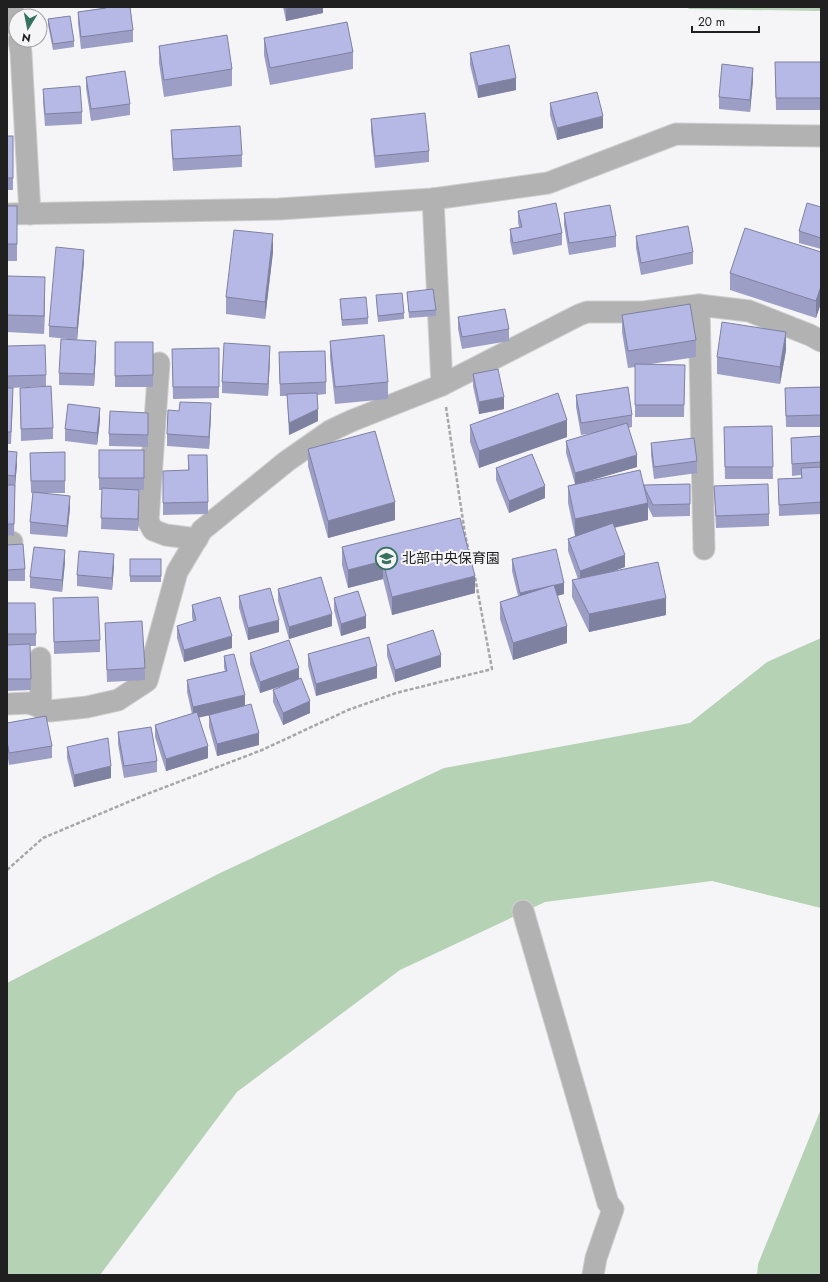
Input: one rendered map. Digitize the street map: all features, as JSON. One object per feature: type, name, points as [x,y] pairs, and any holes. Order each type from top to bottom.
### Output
[{"type":"street","points":[[21,48],[30,214]]},
{"type":"street","points":[[7,214],[279,209],[433,199],[548,183],[676,134],[821,136]]},
{"type":"street","points":[[433,199],[442,385]]},
{"type":"street","points":[[698,305],[704,549]]},
{"type":"street","points":[[7,704],[29,703],[50,711],[87,707],[118,700],[147,681],[178,572],[202,530],[313,442],[351,421],[442,385],[579,315],[587,312],[643,312],[698,305],[749,311],[810,335],[821,341]]},
{"type":"street","points":[[159,363],[148,521],[153,530],[166,535],[197,539]]},
{"type":"street","points":[[40,658],[41,708]]},
{"type":"street","points":[[523,911],[608,1203],[613,1208],[596,1258],[593,1275]]},
{"type":"path","points":[[7,870],[43,838],[140,796],[262,750],[348,710],[382,698],[492,669],[465,534],[442,385]]},
{"type":"green space","points":[[684,7],[821,7],[821,11],[690,9]]},
{"type":"green space","points":[[821,638],[821,908],[712,881],[545,902],[400,970],[237,1092],[100,1275],[7,1275],[7,983],[218,874],[444,768],[690,723],[767,662]]},
{"type":"green space","points":[[821,1109],[821,1275],[757,1275],[758,1264]]},
{"type":"building","points":[[106,7],[130,7],[133,30],[81,37],[78,12]]},
{"type":"building","points":[[285,7],[297,7],[286,9]]},
{"type":"building","points":[[70,16],[74,41],[53,44],[48,19]]},
{"type":"building","points":[[347,22],[353,52],[270,68],[264,38]]},
{"type":"building","points":[[227,35],[232,69],[164,80],[159,46]]},
{"type":"building","points":[[509,45],[516,78],[478,86],[470,53]]},
{"type":"building","points":[[775,62],[821,62],[821,98],[776,98]]},
{"type":"building","points":[[722,64],[753,68],[750,100],[719,97]]},
{"type":"building","points":[[125,71],[130,104],[91,109],[86,77]]},
{"type":"building","points":[[80,86],[82,112],[45,114],[43,89]]},
{"type":"building","points":[[597,92],[603,116],[557,128],[550,103]]},
{"type":"building","points":[[425,113],[429,151],[375,156],[371,119]]},
{"type":"building","points":[[240,126],[242,155],[173,159],[171,130]]},
{"type":"building","points":[[7,136],[13,136],[13,178],[7,178]]},
{"type":"building","points":[[556,203],[562,233],[513,243],[510,229],[522,227],[518,211]]},
{"type":"building","points":[[807,203],[821,207],[821,238],[799,231]]},
{"type":"building","points":[[610,205],[616,236],[569,243],[564,213]]},
{"type":"building","points":[[7,206],[17,206],[17,244],[7,244]]},
{"type":"building","points":[[688,226],[693,252],[641,263],[636,236]]},
{"type":"building","points":[[745,228],[821,252],[821,286],[816,301],[730,273]]},
{"type":"building","points":[[234,230],[273,234],[265,302],[226,297]]},
{"type":"building","points":[[56,247],[84,250],[77,328],[49,326]]},
{"type":"building","points":[[7,276],[45,277],[44,316],[7,315]]},
{"type":"building","points":[[433,289],[436,310],[409,312],[407,292]]},
{"type":"building","points":[[402,293],[404,313],[378,316],[376,295]]},
{"type":"building","points":[[366,297],[368,318],[342,320],[340,299]]},
{"type":"building","points":[[690,304],[696,340],[628,351],[622,315]]},
{"type":"building","points":[[505,309],[509,329],[462,337],[458,317]]},
{"type":"building","points":[[722,322],[786,332],[780,367],[717,357]]},
{"type":"building","points":[[384,335],[388,382],[335,387],[330,341]]},
{"type":"building","points":[[61,339],[96,341],[94,374],[59,373]]},
{"type":"building","points":[[115,342],[153,342],[153,375],[115,376]]},
{"type":"building","points":[[224,343],[270,346],[268,384],[222,382]]},
{"type":"building","points":[[45,345],[46,375],[7,376],[7,346]]},
{"type":"building","points":[[219,348],[219,387],[173,387],[172,349]]},
{"type":"building","points":[[325,351],[326,382],[280,384],[279,352]]},
{"type":"building","points":[[635,364],[685,365],[684,405],[635,405]]},
{"type":"building","points":[[498,369],[504,397],[479,402],[473,374]]},
{"type":"building","points":[[51,386],[53,428],[21,429],[20,388]]},
{"type":"building","points":[[628,387],[632,415],[581,423],[576,395]]},
{"type":"building","points":[[821,387],[821,415],[786,416],[785,388]]},
{"type":"building","points":[[7,388],[13,388],[11,432],[7,432]]},
{"type":"building","points":[[317,393],[318,409],[289,423],[287,394]]},
{"type":"building","points":[[558,393],[567,420],[479,451],[470,425]]},
{"type":"building","points":[[180,402],[211,403],[209,437],[167,434],[168,410],[179,411]]},
{"type":"building","points":[[68,404],[100,408],[97,433],[65,429]]},
{"type":"building","points":[[110,411],[148,413],[148,435],[109,434]]},
{"type":"building","points":[[627,423],[637,455],[575,473],[566,441]]},
{"type":"building","points":[[772,426],[773,467],[725,467],[724,427]]},
{"type":"building","points":[[375,431],[395,502],[328,521],[308,449]]},
{"type":"building","points":[[821,436],[821,462],[792,464],[791,438]]},
{"type":"building","points":[[694,438],[697,461],[654,467],[651,443]]},
{"type":"building","points":[[99,450],[144,450],[144,478],[99,478]]},
{"type":"building","points":[[7,451],[17,452],[15,476],[7,475]]},
{"type":"building","points":[[65,452],[65,481],[31,481],[30,453]]},
{"type":"building","points":[[532,454],[545,486],[509,501],[496,468]]},
{"type":"building","points":[[188,455],[207,455],[208,502],[163,503],[163,471],[189,470]]},
{"type":"building","points":[[821,467],[821,502],[779,505],[778,479],[802,478],[801,468]]},
{"type":"building","points":[[640,470],[648,503],[575,519],[568,486]]},
{"type":"building","points":[[690,484],[690,504],[653,505],[644,485]]},
{"type":"building","points":[[768,484],[769,514],[716,516],[714,486]]},
{"type":"building","points":[[7,485],[15,485],[14,524],[7,524]]},
{"type":"building","points":[[102,488],[139,490],[138,519],[101,518]]},
{"type":"building","points":[[33,492],[70,496],[67,526],[30,522]]},
{"type":"building","points":[[460,518],[475,576],[392,597],[383,561],[348,570],[342,547]]},
{"type":"building","points":[[613,523],[625,555],[580,571],[568,539]]},
{"type":"building","points":[[23,544],[25,569],[7,570],[7,545]]},
{"type":"building","points":[[34,547],[65,550],[62,580],[30,577]]},
{"type":"building","points":[[556,549],[564,583],[520,593],[512,559]]},
{"type":"building","points":[[79,551],[114,554],[112,578],[77,575]]},
{"type":"building","points":[[130,559],[161,559],[161,576],[130,576]]},
{"type":"building","points":[[658,562],[666,598],[589,614],[572,580]]},
{"type":"building","points":[[321,577],[332,614],[289,627],[278,589]]},
{"type":"building","points":[[554,585],[567,626],[513,643],[500,602]]},
{"type":"building","points":[[270,588],[279,620],[248,628],[239,596]]},
{"type":"building","points":[[358,591],[366,616],[341,624],[334,598]]},
{"type":"building","points":[[98,597],[100,640],[54,642],[53,598]]},
{"type":"building","points":[[220,597],[232,636],[184,650],[177,626],[196,620],[192,605]]},
{"type":"building","points":[[7,603],[35,603],[36,634],[7,634]]},
{"type":"building","points":[[142,621],[145,668],[107,670],[105,623]]},
{"type":"building","points":[[433,630],[441,655],[395,670],[387,645]]},
{"type":"building","points":[[369,637],[377,666],[316,684],[308,654]]},
{"type":"building","points":[[289,640],[299,668],[260,682],[250,653]]},
{"type":"building","points":[[30,644],[31,679],[7,679],[7,645]]},
{"type":"building","points":[[234,654],[245,695],[193,707],[187,680],[227,671],[224,656]]},
{"type":"building","points":[[301,678],[310,701],[283,713],[273,690]]},
{"type":"building","points":[[251,704],[259,733],[217,744],[209,715]]},
{"type":"building","points":[[197,712],[208,746],[166,759],[155,725]]},
{"type":"building","points":[[46,716],[52,746],[9,753],[7,723]]},
{"type":"building","points":[[151,727],[157,761],[124,766],[118,732]]},
{"type":"building","points":[[108,738],[111,766],[74,775],[67,747]]},
{"type":"place","name":"北部中央保育園","points":[[386,558]]}]
